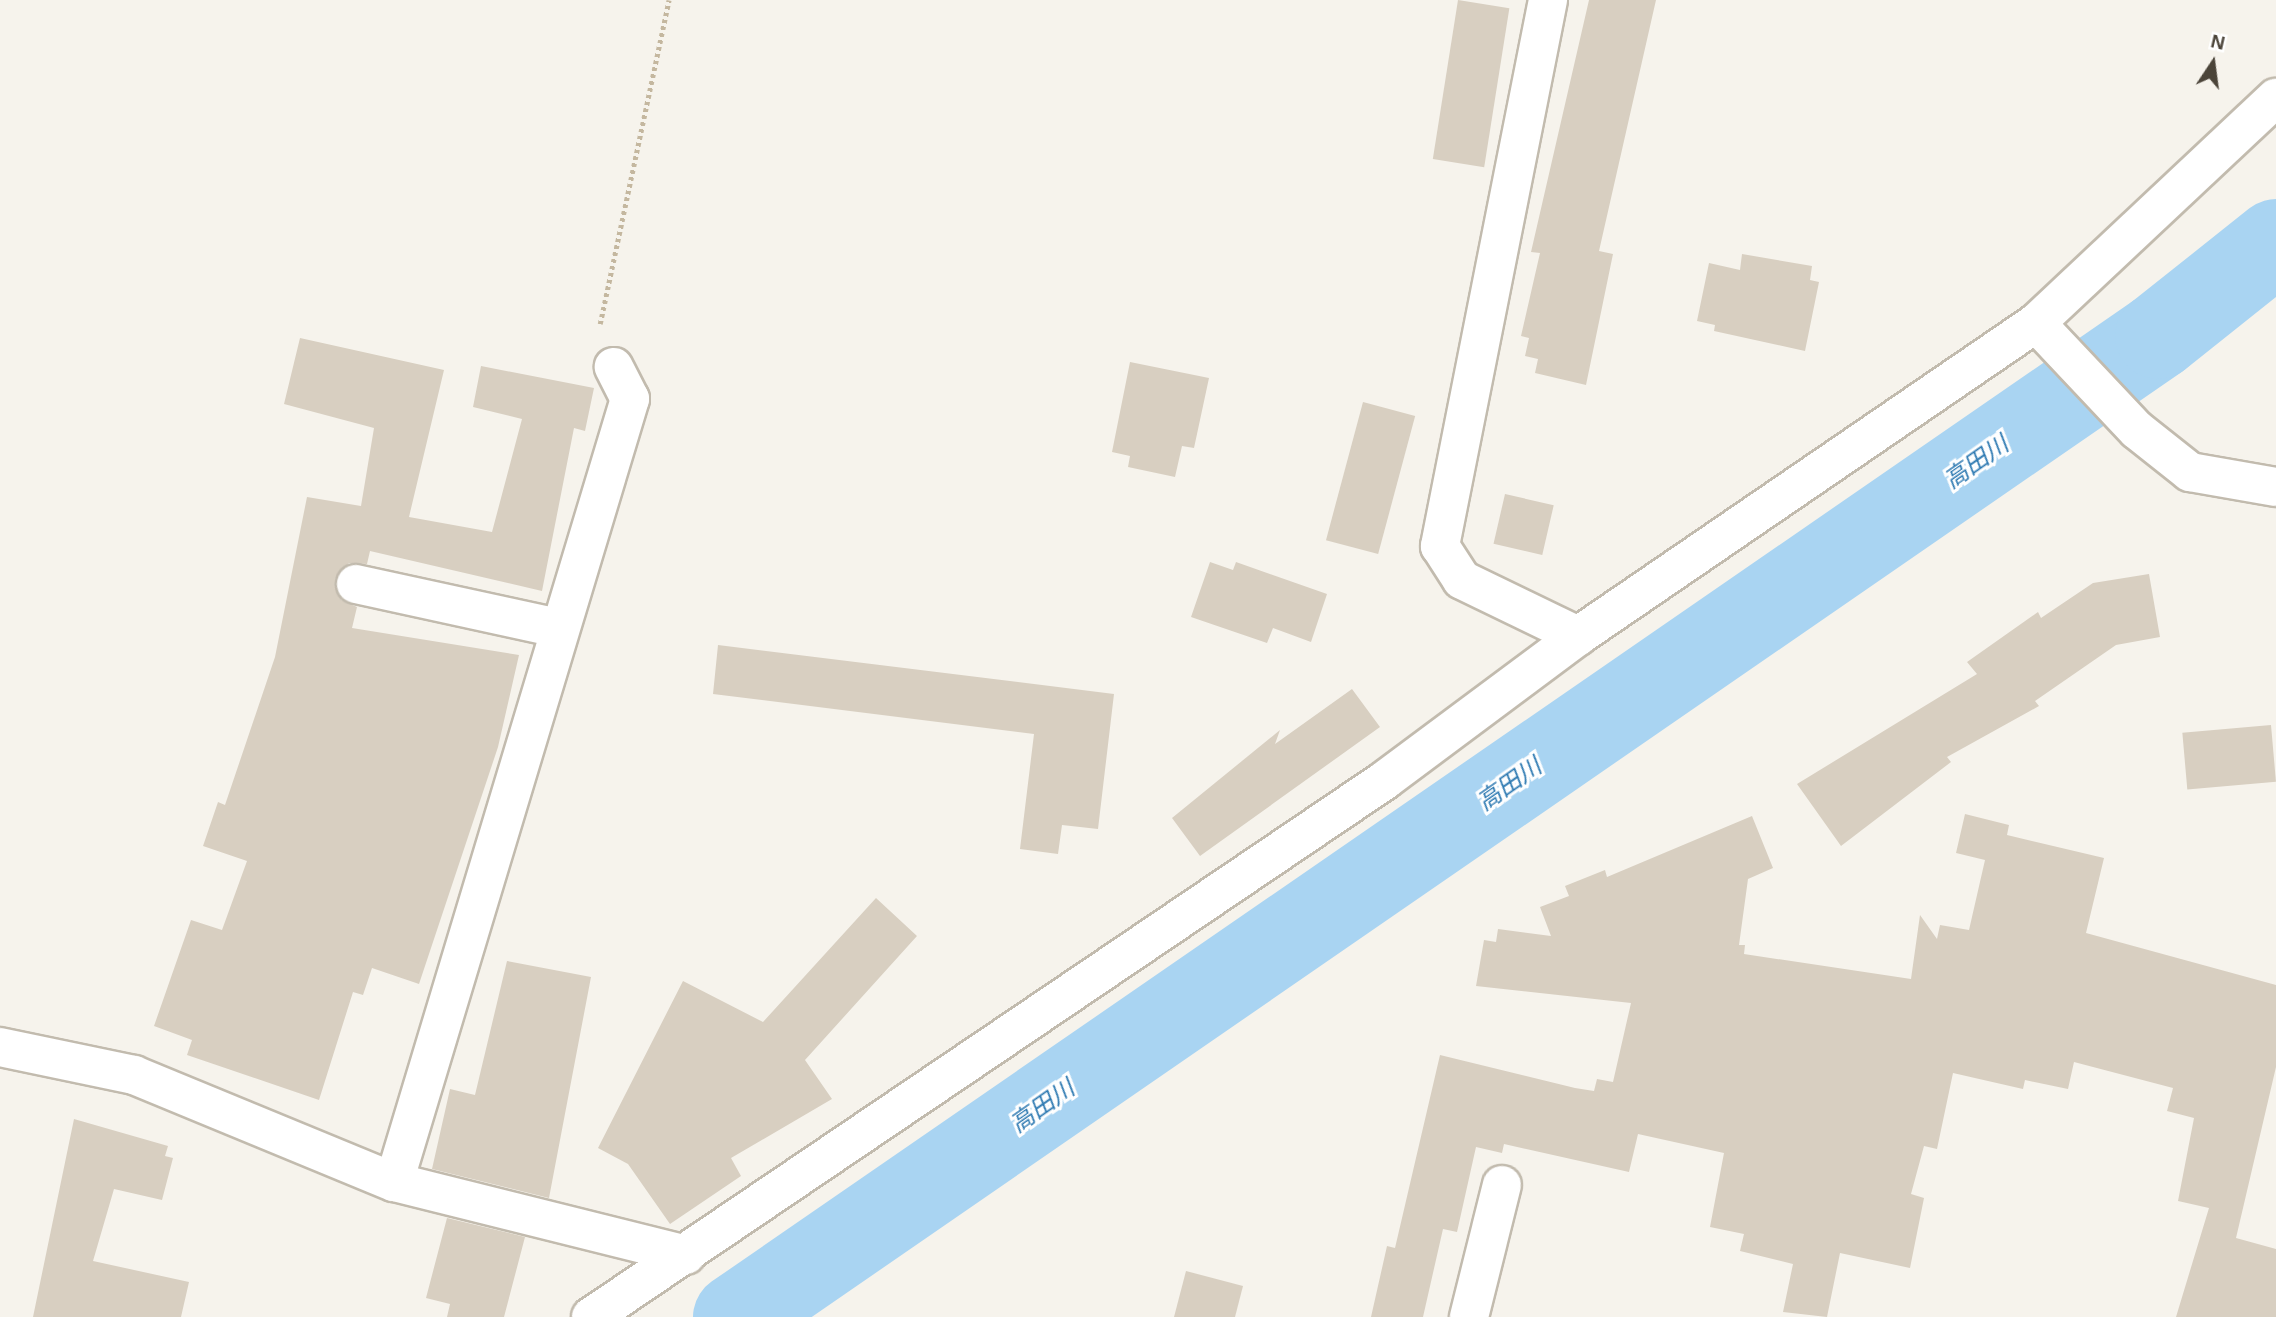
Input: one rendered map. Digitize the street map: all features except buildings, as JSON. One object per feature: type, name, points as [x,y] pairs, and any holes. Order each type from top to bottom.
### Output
[{"type":"street","points":[[1548,0],[1440,546],[1462,580],[1578,636]]},
{"type":"street","points":[[591,1317],[1385,780],[1578,636],[2049,335],[2276,98]]},
{"type":"street","points":[[2049,335],[2137,430],[2190,472],[2276,487]]},
{"type":"street","points":[[394,1182],[557,628],[630,399],[614,368]]},
{"type":"street","points":[[356,584],[557,628]]},
{"type":"street","points":[[0,1047],[134,1075],[394,1182],[686,1255]]},
{"type":"street","points":[[1469,1317],[1502,1185]]},
{"type":"path","points":[[614,368],[598,332],[669,0]]},
{"type":"waterway","name":"高田川","points":[[736,1317],[2158,336],[2276,242]]}]
